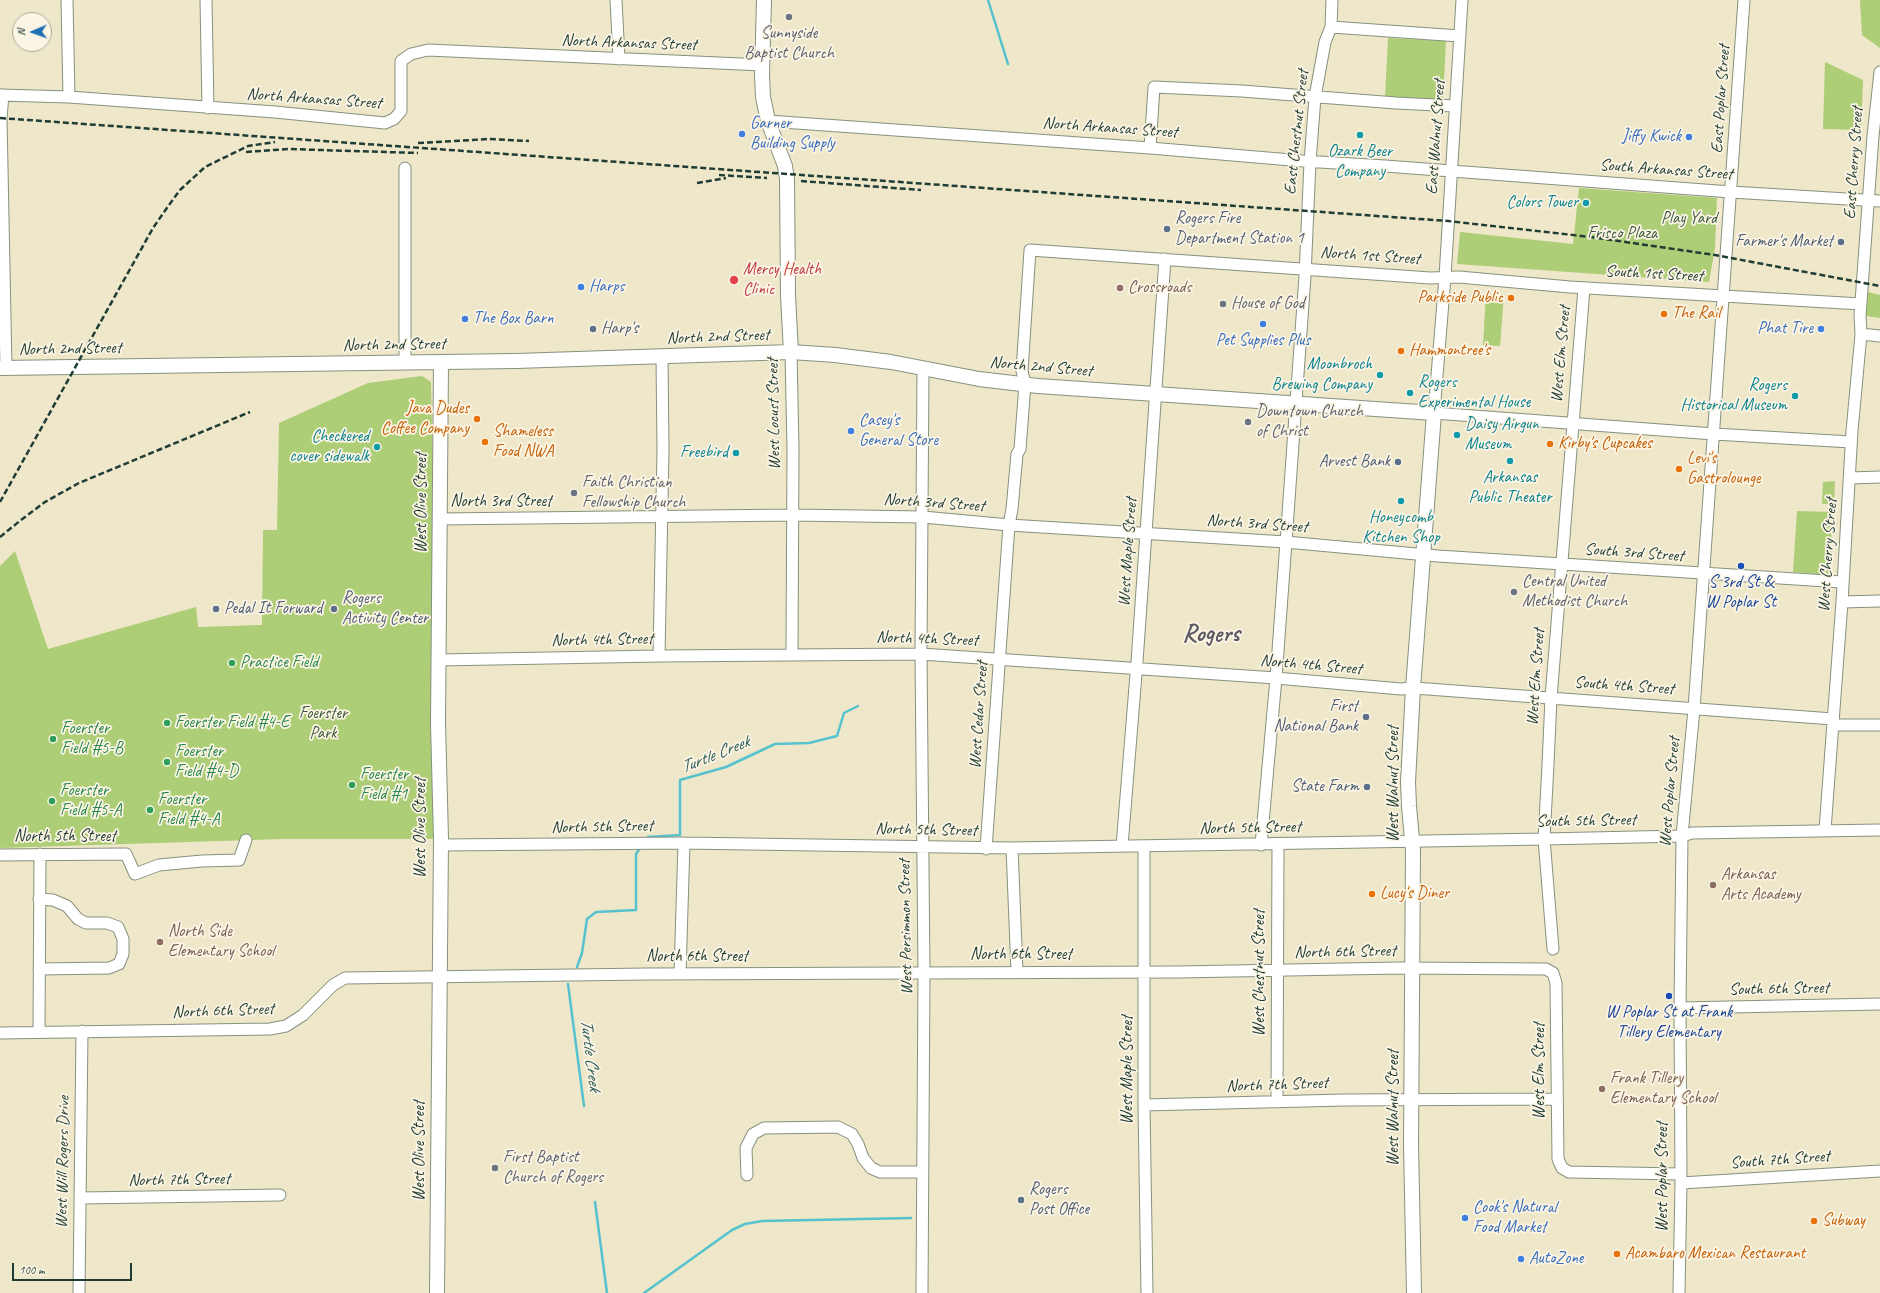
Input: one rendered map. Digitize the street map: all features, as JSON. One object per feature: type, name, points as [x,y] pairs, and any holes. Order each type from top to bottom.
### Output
[{"type":"main road","name":"West Locust Street","points":[[764,0],[762,65],[763,97],[768,121],[787,174],[788,296],[791,352]]},
{"type":"main road","name":"North 2nd Street","points":[[3,368],[441,362],[791,352],[834,355],[891,362],[979,379],[1025,384],[1434,413]]},
{"type":"main road","name":"West Olive Street","points":[[436,1293],[440,845],[438,722],[441,362]]},
{"type":"main road","name":"West Walnut Street","points":[[1414,1293],[1411,1099],[1413,969],[1412,840],[1408,782],[1413,688],[1434,413]]},
{"type":"street","points":[[67,0],[69,97]]},
{"type":"street","points":[[206,0],[208,108]]},
{"type":"street","points":[[616,0],[619,59]]},
{"type":"street","name":"East Chestnut Street","points":[[1305,268],[1310,162],[1316,97],[1325,42],[1332,27],[1332,0]]},
{"type":"street","name":"East Walnut Street","points":[[1444,277],[1462,0]]},
{"type":"street","name":"East Poplar Street","points":[[1724,296],[1744,0]]},
{"type":"street","points":[[1332,27],[1460,36]]},
{"type":"street","name":"North Arkansas Street","points":[[1,95],[69,97],[275,112],[385,123],[394,119],[401,111],[401,61],[411,54],[428,50],[762,65]]},
{"type":"street","name":"East Cherry Street","points":[[1863,282],[1868,201],[1876,136],[1880,72]]},
{"type":"street","points":[[1150,148],[1154,87],[1242,90],[1316,97],[1455,106]]},
{"type":"street","points":[[1,95],[3,368]]},
{"type":"street","name":"North Arkansas Street","points":[[768,121],[1150,148],[1310,162],[1450,171]]},
{"type":"street","points":[[405,168],[405,362]]},
{"type":"street","name":"South Arkansas Street","points":[[1450,171],[1731,192],[1880,201]]},
{"type":"street","name":"North 1st Street","points":[[1030,250],[1305,268],[1430,278],[1444,277]]},
{"type":"street","name":"West Cedar Street","points":[[986,849],[1008,525],[1012,510],[1017,454],[1020,449],[1025,384],[1022,371],[1030,250]]},
{"type":"street","name":"West Maple Street","points":[[1122,846],[1137,669],[1165,259]]},
{"type":"street","points":[[1261,845],[1276,678],[1294,404],[1305,268]]},
{"type":"street","name":"South 1st Street","points":[[1444,277],[1584,288],[1861,304]]},
{"type":"street","name":"West Walnut Street","points":[[1434,413],[1444,277]]},
{"type":"street","name":"West Cherry Street","points":[[1825,830],[1842,602],[1851,442],[1861,334],[1863,282]]},
{"type":"street","name":"West Elm Street","points":[[1553,949],[1544,839],[1551,698],[1584,288]]},
{"type":"street","name":"West Poplar Street","points":[[1680,1293],[1680,1008],[1682,836],[1694,709],[1724,296]]},
{"type":"street","points":[[1861,334],[1880,336]]},
{"type":"street","name":"West Locust Street","points":[[791,352],[793,449],[792,654]]},
{"type":"street","points":[[660,656],[662,356]]},
{"type":"street","name":"West Persimmon Street","points":[[922,1293],[924,973],[921,654],[923,369]]},
{"type":"street","points":[[1434,413],[1714,434],[1851,442]]},
{"type":"street","points":[[1850,478],[1880,477]]},
{"type":"street","name":"North 3rd Street","points":[[440,519],[793,515],[923,517],[1008,525],[1286,542],[1424,555]]},
{"type":"street","name":"South 3rd Street","points":[[1424,555],[1842,582]]},
{"type":"street","points":[[1842,602],[1880,601]]},
{"type":"street","name":"North 4th Street","points":[[439,660],[792,654],[921,654],[1276,678],[1401,689],[1413,688]]},
{"type":"street","name":"South 4th Street","points":[[1413,688],[1694,709],[1880,725]]},
{"type":"street","name":"South 5th Street","points":[[1412,840],[1544,839],[1682,836],[1692,833],[1880,830]]},
{"type":"street","name":"North 5th Street","points":[[0,855],[126,854],[135,874],[159,865],[202,861],[239,860],[246,840]]},
{"type":"street","name":"North 5th Street","points":[[440,845],[684,843],[922,846],[986,849],[1261,845],[1412,840]]},
{"type":"street","points":[[680,974],[684,843]]},
{"type":"street","name":"West Chestnut Street","points":[[1277,1102],[1278,844]]},
{"type":"street","name":"West Maple Street","points":[[1144,846],[1144,1105],[1148,1293]]},
{"type":"street","points":[[1012,848],[1017,972]]},
{"type":"street","points":[[39,1031],[40,854]]},
{"type":"street","points":[[39,899],[53,900],[67,906],[78,919],[86,923],[107,923],[118,927],[123,939],[123,954],[119,964],[109,968],[39,970]]},
{"type":"street","name":"West Elm Street","points":[[1413,969],[1546,969],[1553,973],[1556,983],[1556,1098],[1558,1159],[1562,1168]]},
{"type":"street","name":"North 6th Street","points":[[0,1033],[39,1031],[270,1029],[286,1026],[303,1015],[333,985],[344,978],[1413,969]]},
{"type":"street","name":"South 6th Street","points":[[1680,1008],[1880,1004]]},
{"type":"street","name":"West Will Rogers Drive","points":[[79,1293],[82,1031]]},
{"type":"street","points":[[1411,1099],[1556,1098]]},
{"type":"street","name":"North 7th Street","points":[[1144,1105],[1411,1099]]},
{"type":"street","points":[[747,1175],[746,1148],[753,1134],[764,1128],[838,1126],[852,1134],[858,1144],[863,1158],[871,1168],[880,1172],[922,1172]]},
{"type":"street","name":"South 7th Street","points":[[1562,1168],[1569,1172],[1681,1178],[1880,1171]]},
{"type":"street","name":"North 7th Street","points":[[80,1198],[280,1195]]},
{"type":"green space","points":[[1860,0],[1880,0],[1880,48],[1862,35]]},
{"type":"green space","points":[[1388,38],[1446,41],[1443,99],[1385,97]]},
{"type":"green space","points":[[1825,62],[1863,80],[1861,130],[1823,129]]},
{"type":"green space","name":"Frisco Plaza","points":[[1579,188],[1717,198],[1715,248],[1709,282],[1457,264],[1460,232],[1573,244]]},
{"type":"green space","points":[[1868,292],[1880,295],[1880,318],[1866,316]]},
{"type":"green space","points":[[1486,294],[1504,295],[1500,346],[1483,345]]},
{"type":"green space","name":"Foerster Park","points":[[422,376],[431,382],[441,839],[283,839],[0,848],[0,566],[15,551],[48,649],[196,607],[198,627],[262,625],[263,530],[277,530],[279,423],[368,383]]},
{"type":"green space","points":[[1835,481],[1834,504],[1822,504],[1823,482]]},
{"type":"green space","points":[[1797,511],[1833,512],[1829,575],[1793,572]]},
{"type":"waterway","points":[[988,0],[1008,64]]},
{"type":"waterway","name":"Turtle Creek","points":[[646,839],[648,837],[680,835],[680,780],[726,767],[775,744],[809,743],[837,736],[844,713],[858,706]]},
{"type":"waterway","name":"Turtle Creek","points":[[577,967],[582,953],[587,919],[596,912],[636,910],[636,854],[641,847]]},
{"type":"waterway","name":"Turtle Creek","points":[[568,984],[584,1106]]},
{"type":"waterway","name":"Turtle Creek","points":[[595,1202],[607,1293]]},
{"type":"waterway","points":[[644,1293],[732,1230],[745,1224],[762,1221],[911,1218]]},
{"type":"railway","points":[[0,118],[1448,221],[1591,237],[1715,255],[1880,286]]},
{"type":"railway","points":[[418,143],[489,139],[529,141]]},
{"type":"railway","points":[[0,502],[153,228],[180,190],[205,167],[248,146],[275,142]]},
{"type":"railway","points":[[246,152],[288,149],[418,153]]},
{"type":"railway","points":[[719,175],[767,178]]},
{"type":"railway","points":[[697,183],[726,178]]},
{"type":"railway","points":[[801,181],[921,190]]},
{"type":"railway","points":[[0,537],[45,502],[79,483],[250,412]]},
{"type":"place","name":"Sunnyside Baptist Church","points":[[789,17]]},
{"type":"place","name":"Garner Building Supply","points":[[742,134]]},
{"type":"place","name":"Ozark Beer Company","points":[[1360,135]]},
{"type":"place","name":"Jiffy Kwick","points":[[1689,137]]},
{"type":"place","name":"Colors Tower","points":[[1586,203]]},
{"type":"place","name":"Rogers Fire Department Station 1","points":[[1167,229]]},
{"type":"place","name":"Farmer's Market","points":[[1841,242]]},
{"type":"place","name":"Mercy Health Clinic","points":[[734,280]]},
{"type":"place","name":"Harps","points":[[581,287]]},
{"type":"place","name":"Crossroads","points":[[1120,288]]},
{"type":"place","name":"Parkside Public","points":[[1511,298]]},
{"type":"place","name":"House of God","points":[[1223,304]]},
{"type":"place","name":"The Rail","points":[[1664,314]]},
{"type":"place","name":"The Box Barn","points":[[465,319]]},
{"type":"place","name":"Pet Supplies Plus","points":[[1263,324]]},
{"type":"place","name":"Harp's","points":[[593,329]]},
{"type":"place","name":"Phat Tire","points":[[1821,329]]},
{"type":"place","name":"Hammontree's","points":[[1401,351]]},
{"type":"place","name":"Moonbroch Brewing Company","points":[[1380,375]]},
{"type":"place","name":"Rogers Experimental House","points":[[1410,393]]},
{"type":"place","name":"Rogers Historical Museum","points":[[1795,396]]},
{"type":"place","name":"Java Dudes Coffee Company","points":[[477,419]]},
{"type":"place","name":"Downtown Church of Christ","points":[[1248,422]]},
{"type":"place","name":"Casey's General Store","points":[[851,431]]},
{"type":"place","name":"Daisy Airgun Museum","points":[[1457,435]]},
{"type":"place","name":"Shameless Food NWA","points":[[485,442]]},
{"type":"place","name":"Kirby's Cupcakes","points":[[1550,444]]},
{"type":"place","name":"Checkered cover sidewalk","points":[[377,447]]},
{"type":"place","name":"Freebird","points":[[736,453]]},
{"type":"place","name":"Arkansas Public Theater","points":[[1510,461]]},
{"type":"place","name":"Arvest Bank","points":[[1398,462]]},
{"type":"place","name":"Levi's Gastrolounge","points":[[1679,469]]},
{"type":"place","name":"Faith Christian Fellowship Church","points":[[574,493]]},
{"type":"place","name":"Honeycomb Kitchen Shop","points":[[1401,501]]},
{"type":"place","name":"S 3rd St & W Poplar St","points":[[1741,566]]},
{"type":"place","name":"Central United Methodist Church","points":[[1514,592]]},
{"type":"place","name":"Pedal It Forward","points":[[216,609]]},
{"type":"place","name":"Rogers Activity Center","points":[[334,609]]},
{"type":"place","name":"Practice Field","points":[[232,663]]},
{"type":"place","name":"First National Bank","points":[[1366,717]]},
{"type":"place","name":"Foerster Field #4-E","points":[[167,723]]},
{"type":"place","name":"Foerster Field #5-B","points":[[53,739]]},
{"type":"place","name":"Foerster Field #4-D","points":[[167,762]]},
{"type":"place","name":"Foerster Field #1","points":[[352,785]]},
{"type":"place","name":"State Farm","points":[[1367,787]]},
{"type":"place","name":"Foerster Field #5-A","points":[[52,801]]},
{"type":"place","name":"Foerster Field #4-A","points":[[150,810]]},
{"type":"place","name":"Arkansas Arts Academy","points":[[1713,885]]},
{"type":"place","name":"Lucy's Diner","points":[[1372,894]]},
{"type":"place","name":"North Side Elementary School","points":[[160,942]]},
{"type":"place","name":"W Poplar St at Frank Tillery Elementary","points":[[1669,996]]},
{"type":"place","name":"Frank Tillery Elementary School","points":[[1602,1089]]},
{"type":"place","name":"First Baptist Church of Rogers","points":[[495,1168]]},
{"type":"place","name":"Rogers Post Office","points":[[1021,1200]]},
{"type":"place","name":"Cook's Natural Food Market","points":[[1465,1218]]},
{"type":"place","name":"Subway","points":[[1814,1221]]},
{"type":"place","name":"Acambaro Mexican Restaurant","points":[[1617,1254]]},
{"type":"place","name":"AutoZone","points":[[1521,1259]]},
{"type":"district","name":"Rogers","points":[[1211,634]]},
{"type":"park label","name":"Play Yard","points":[[1689,219]]}]
